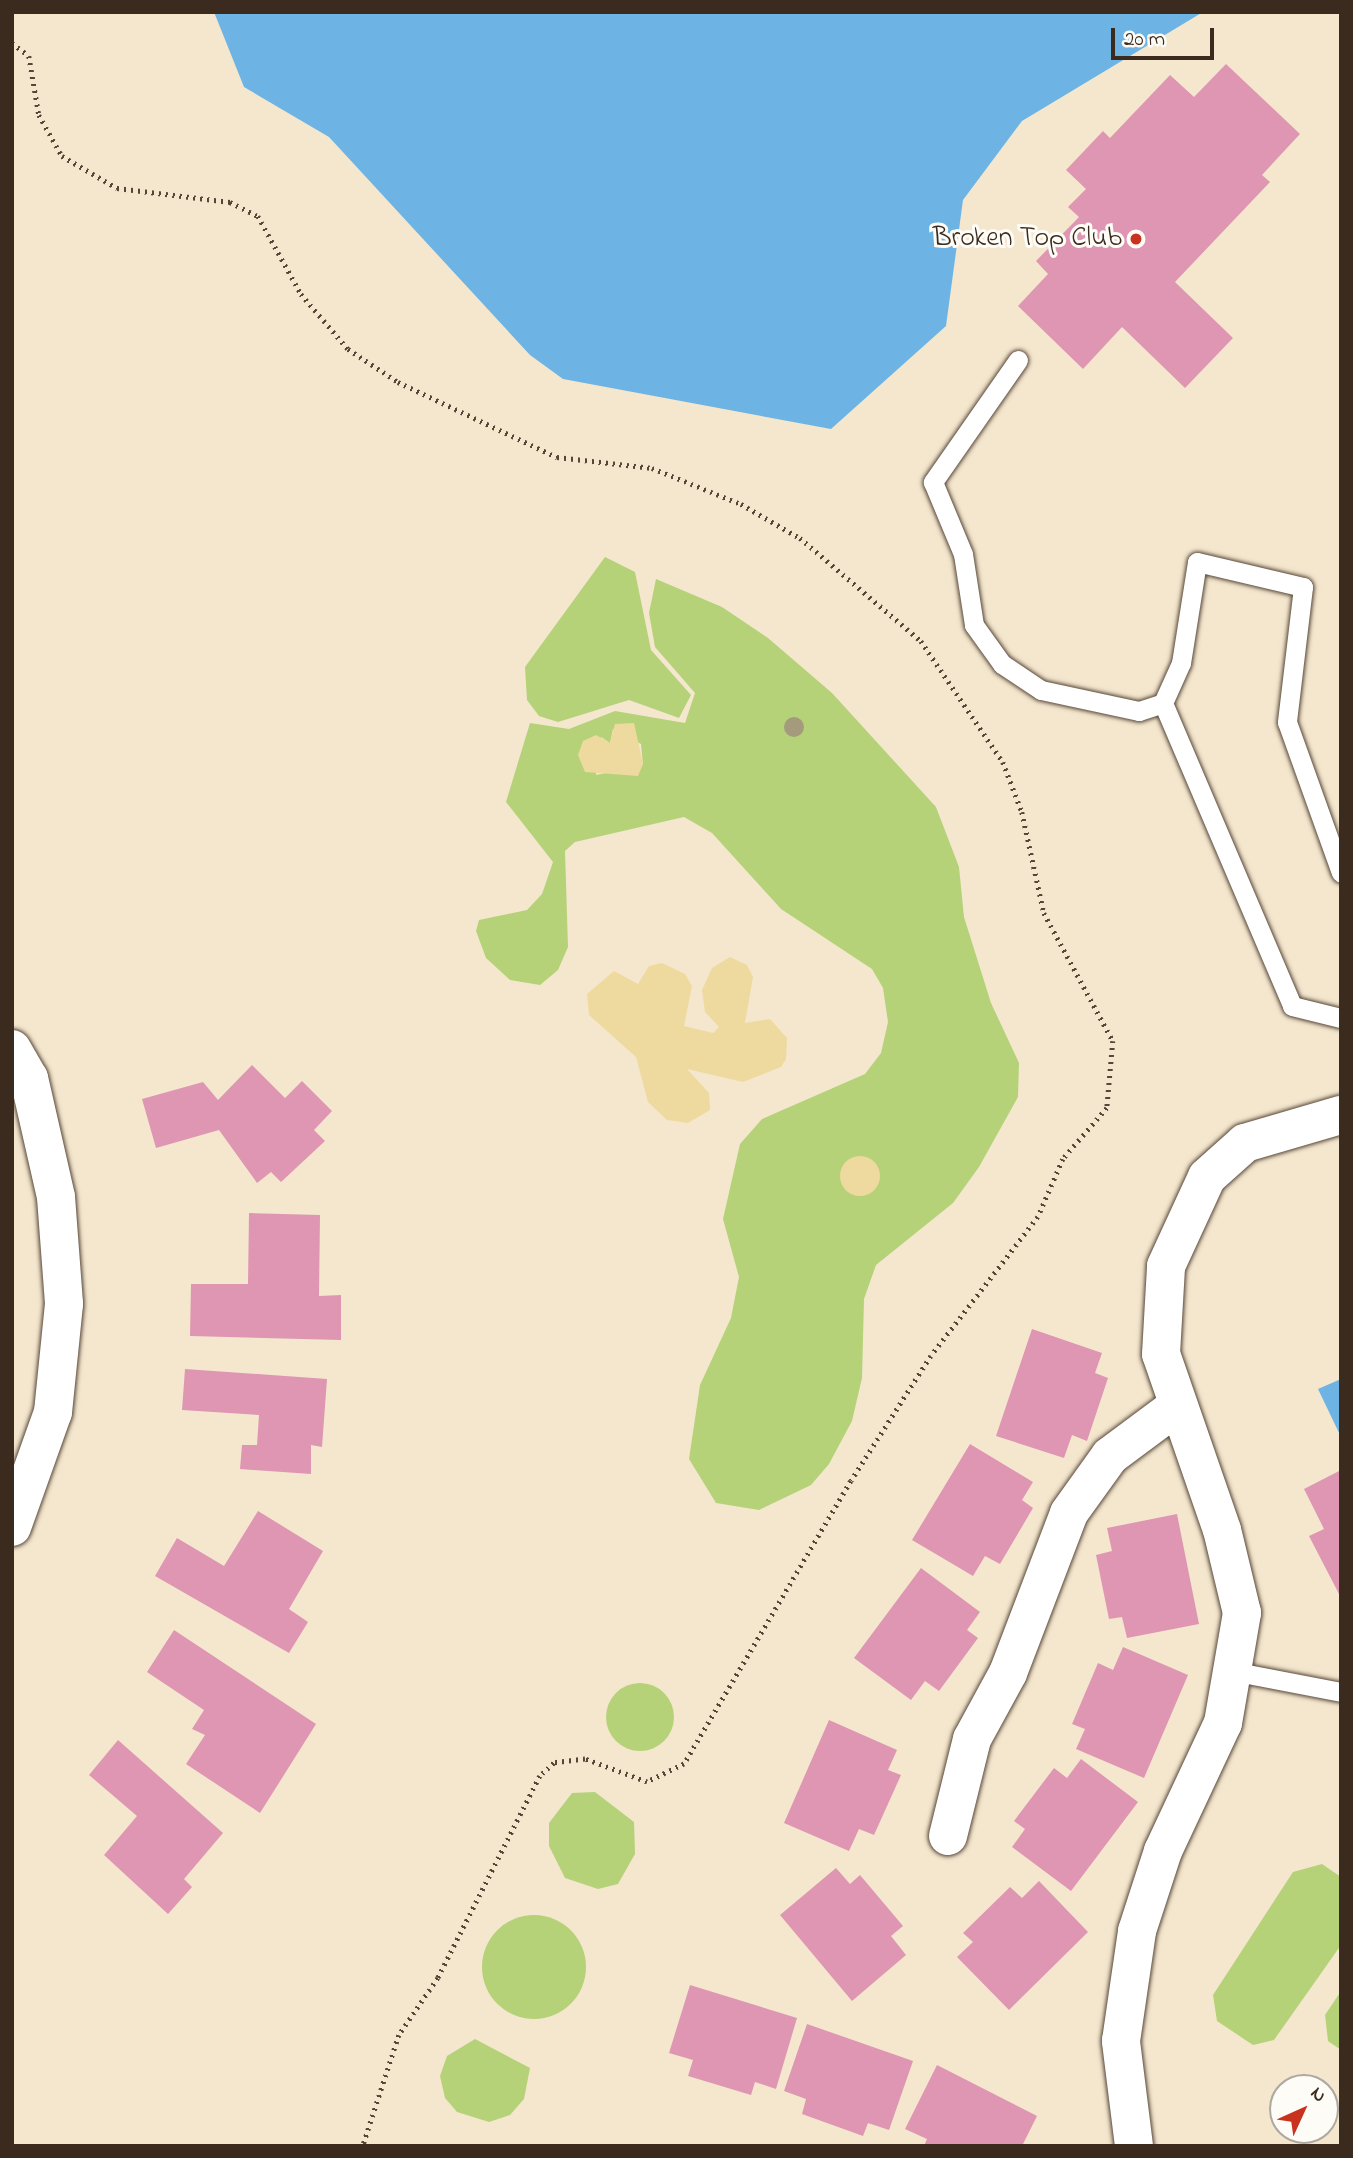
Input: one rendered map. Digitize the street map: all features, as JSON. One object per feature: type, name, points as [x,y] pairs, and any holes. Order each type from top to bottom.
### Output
[{"type":"street","points":[[12,1049],[29,1077],[56,1197],[64,1304],[53,1412],[12,1527]]},
{"type":"street","points":[[1134,2146],[1121,2041],[1137,1931],[1163,1851],[1223,1723],[1242,1613],[1222,1530],[1161,1354],[1166,1266],[1207,1177],[1245,1143],[1341,1115]]},
{"type":"street","points":[[948,1836],[972,1738],[1008,1673],[1069,1513],[1110,1456],[1177,1406]]},
{"type":"lane","points":[[1018,360],[933,482],[963,554],[974,625],[1002,664],[1041,690],[1139,711],[1163,703]]},
{"type":"lane","points":[[1341,873],[1287,722],[1303,587],[1197,562],[1181,663],[1163,703],[1292,1006],[1341,1018]]},
{"type":"lane","points":[[1232,1671],[1341,1692]]},
{"type":"path","points":[[12,43],[29,56],[39,115],[62,156],[117,188],[230,202],[258,216],[302,294],[358,355],[398,382],[557,457],[652,468],[741,505],[800,538],[921,641],[1003,762],[1022,812],[1048,925],[1113,1041],[1107,1108],[1063,1158],[1038,1217],[932,1356],[851,1481],[684,1764],[647,1782],[585,1759],[554,1763],[540,1776],[438,1978],[400,2035],[363,2146]]},
{"type":"green space","points":[[605,557],[635,572],[651,650],[691,695],[679,718],[629,700],[558,722],[539,716],[527,700],[525,667]]},
{"type":"green space","points":[[656,579],[722,607],[768,638],[832,693],[936,807],[959,867],[964,917],[991,1003],[1019,1063],[1018,1097],[979,1167],[953,1203],[876,1265],[864,1299],[862,1378],[852,1421],[829,1464],[811,1485],[759,1510],[716,1503],[689,1459],[700,1385],[731,1318],[739,1277],[723,1219],[740,1144],[762,1119],[865,1074],[881,1053],[888,1022],[883,988],[872,969],[781,909],[712,833],[684,817],[575,842],[565,851],[568,947],[558,970],[540,985],[510,980],[486,958],[476,931],[479,920],[527,910],[542,894],[553,862],[506,802],[530,723],[569,729],[615,711],[685,723],[695,693],[655,647],[649,613]],"holes":[[[613,729],[641,744],[643,765],[596,775],[601,737],[610,743]]]},
{"type":"green space","points":[[633,1683],[647,1683],[659,1688],[669,1698],[674,1717],[669,1736],[659,1746],[647,1751],[633,1751],[621,1746],[611,1736],[606,1724],[606,1710],[611,1698],[621,1688]]},
{"type":"green space","points":[[595,1792],[634,1822],[635,1854],[618,1884],[598,1889],[565,1878],[549,1846],[549,1823],[572,1793]]},
{"type":"green space","points":[[1322,1864],[1341,1877],[1341,1945],[1274,2040],[1253,2045],[1217,2021],[1213,1995],[1293,1872]]},
{"type":"green space","points":[[534,1915],[554,1919],[571,1930],[582,1947],[586,1967],[582,1987],[571,2004],[554,2015],[534,2019],[514,2015],[497,2004],[486,1987],[482,1967],[486,1947],[497,1930],[514,1919]]},
{"type":"green space","points":[[1341,1991],[1341,2050],[1328,2041],[1325,2015]]},
{"type":"green space","points":[[475,2039],[530,2068],[524,2099],[510,2115],[489,2122],[457,2112],[445,2098],[440,2076],[447,2056]]},
{"type":"sand","points":[[634,723],[643,764],[638,776],[585,772],[578,755],[583,741],[596,735],[610,743],[615,724]]},
{"type":"sand","points":[[730,957],[747,965],[753,977],[745,1023],[770,1019],[787,1038],[786,1059],[781,1067],[743,1082],[687,1069],[709,1093],[710,1110],[688,1123],[667,1120],[648,1102],[636,1057],[589,1015],[587,994],[614,971],[638,984],[649,966],[662,963],[685,974],[692,986],[684,1026],[713,1033],[719,1027],[705,1012],[702,990],[712,968]]},
{"type":"sand","points":[[860,1156],[868,1157],[874,1162],[879,1168],[879,1184],[874,1190],[868,1195],[860,1196],[852,1195],[846,1190],[841,1184],[840,1176],[841,1168],[846,1162],[852,1157]]},
{"type":"water","points":[[214,12],[1203,12],[1022,121],[963,200],[946,326],[831,429],[563,379],[530,355],[329,137],[244,87]]},
{"type":"water","points":[[1341,1379],[1341,1437],[1318,1389]]},
{"type":"building","name":"Broken Top Club","points":[[1226,64],[1300,134],[1262,175],[1270,182],[1175,282],[1233,338],[1185,388],[1122,327],[1083,369],[1018,306],[1048,274],[1036,261],[1079,217],[1068,207],[1086,189],[1066,170],[1103,131],[1110,138],[1170,75],[1194,97]]},
{"type":"building","points":[[252,1065],[285,1098],[302,1081],[332,1111],[314,1130],[325,1141],[281,1182],[271,1172],[257,1183],[219,1130],[156,1148],[142,1099],[203,1082],[218,1100]]},
{"type":"building","points":[[249,1213],[320,1215],[319,1296],[341,1295],[341,1340],[190,1336],[191,1284],[248,1284]]},
{"type":"building","points":[[1032,1329],[1102,1353],[1095,1373],[1108,1378],[1087,1441],[1072,1435],[1064,1458],[996,1436]]},
{"type":"building","points":[[185,1369],[327,1379],[322,1447],[311,1445],[311,1474],[240,1469],[242,1445],[257,1445],[259,1415],[182,1410]]},
{"type":"building","points":[[970,1444],[1033,1482],[1022,1500],[1033,1508],[1000,1564],[985,1556],[973,1576],[912,1540]]},
{"type":"building","points":[[1341,1470],[1339,1594],[1309,1536],[1324,1529],[1304,1489]]},
{"type":"building","points":[[258,1511],[323,1551],[289,1609],[308,1622],[289,1653],[155,1576],[177,1538],[224,1566]]},
{"type":"building","points":[[1177,1514],[1199,1624],[1127,1638],[1122,1617],[1109,1619],[1096,1555],[1112,1551],[1107,1528]]},
{"type":"building","points":[[921,1568],[980,1612],[967,1630],[978,1638],[939,1691],[925,1681],[911,1700],[854,1658]]},
{"type":"building","points":[[174,1630],[316,1724],[260,1813],[186,1764],[205,1735],[192,1729],[204,1710],[147,1672]]},
{"type":"building","points":[[1123,1647],[1188,1675],[1144,1778],[1076,1749],[1085,1729],[1072,1724],[1098,1663],[1113,1670]]},
{"type":"building","points":[[829,1720],[897,1750],[888,1770],[901,1775],[874,1835],[859,1829],[849,1851],[784,1823]]},
{"type":"building","points":[[118,1740],[223,1833],[184,1879],[192,1887],[168,1914],[104,1855],[137,1816],[89,1775]]},
{"type":"building","points":[[1081,1759],[1138,1802],[1071,1891],[1012,1847],[1025,1829],[1014,1821],[1054,1768],[1067,1778]]},
{"type":"building","points":[[836,1868],[850,1884],[860,1875],[903,1926],[891,1936],[906,1955],[852,2001],[780,1915]]},
{"type":"building","points":[[1039,1881],[1088,1932],[1009,2010],[957,1957],[973,1942],[963,1933],[1010,1887],[1022,1898]]},
{"type":"building","points":[[690,1985],[797,2018],[776,2089],[755,2082],[751,2095],[688,2076],[693,2060],[669,2053]]},
{"type":"building","points":[[807,2024],[913,2061],[889,2130],[868,2123],[863,2136],[802,2114],[806,2099],[784,2091]]},
{"type":"building","points":[[937,2065],[1037,2116],[1022,2146],[924,2146],[927,2139],[905,2129]]},
{"type":"place","name":"Broken Top Club","points":[[1136,239]]}]
